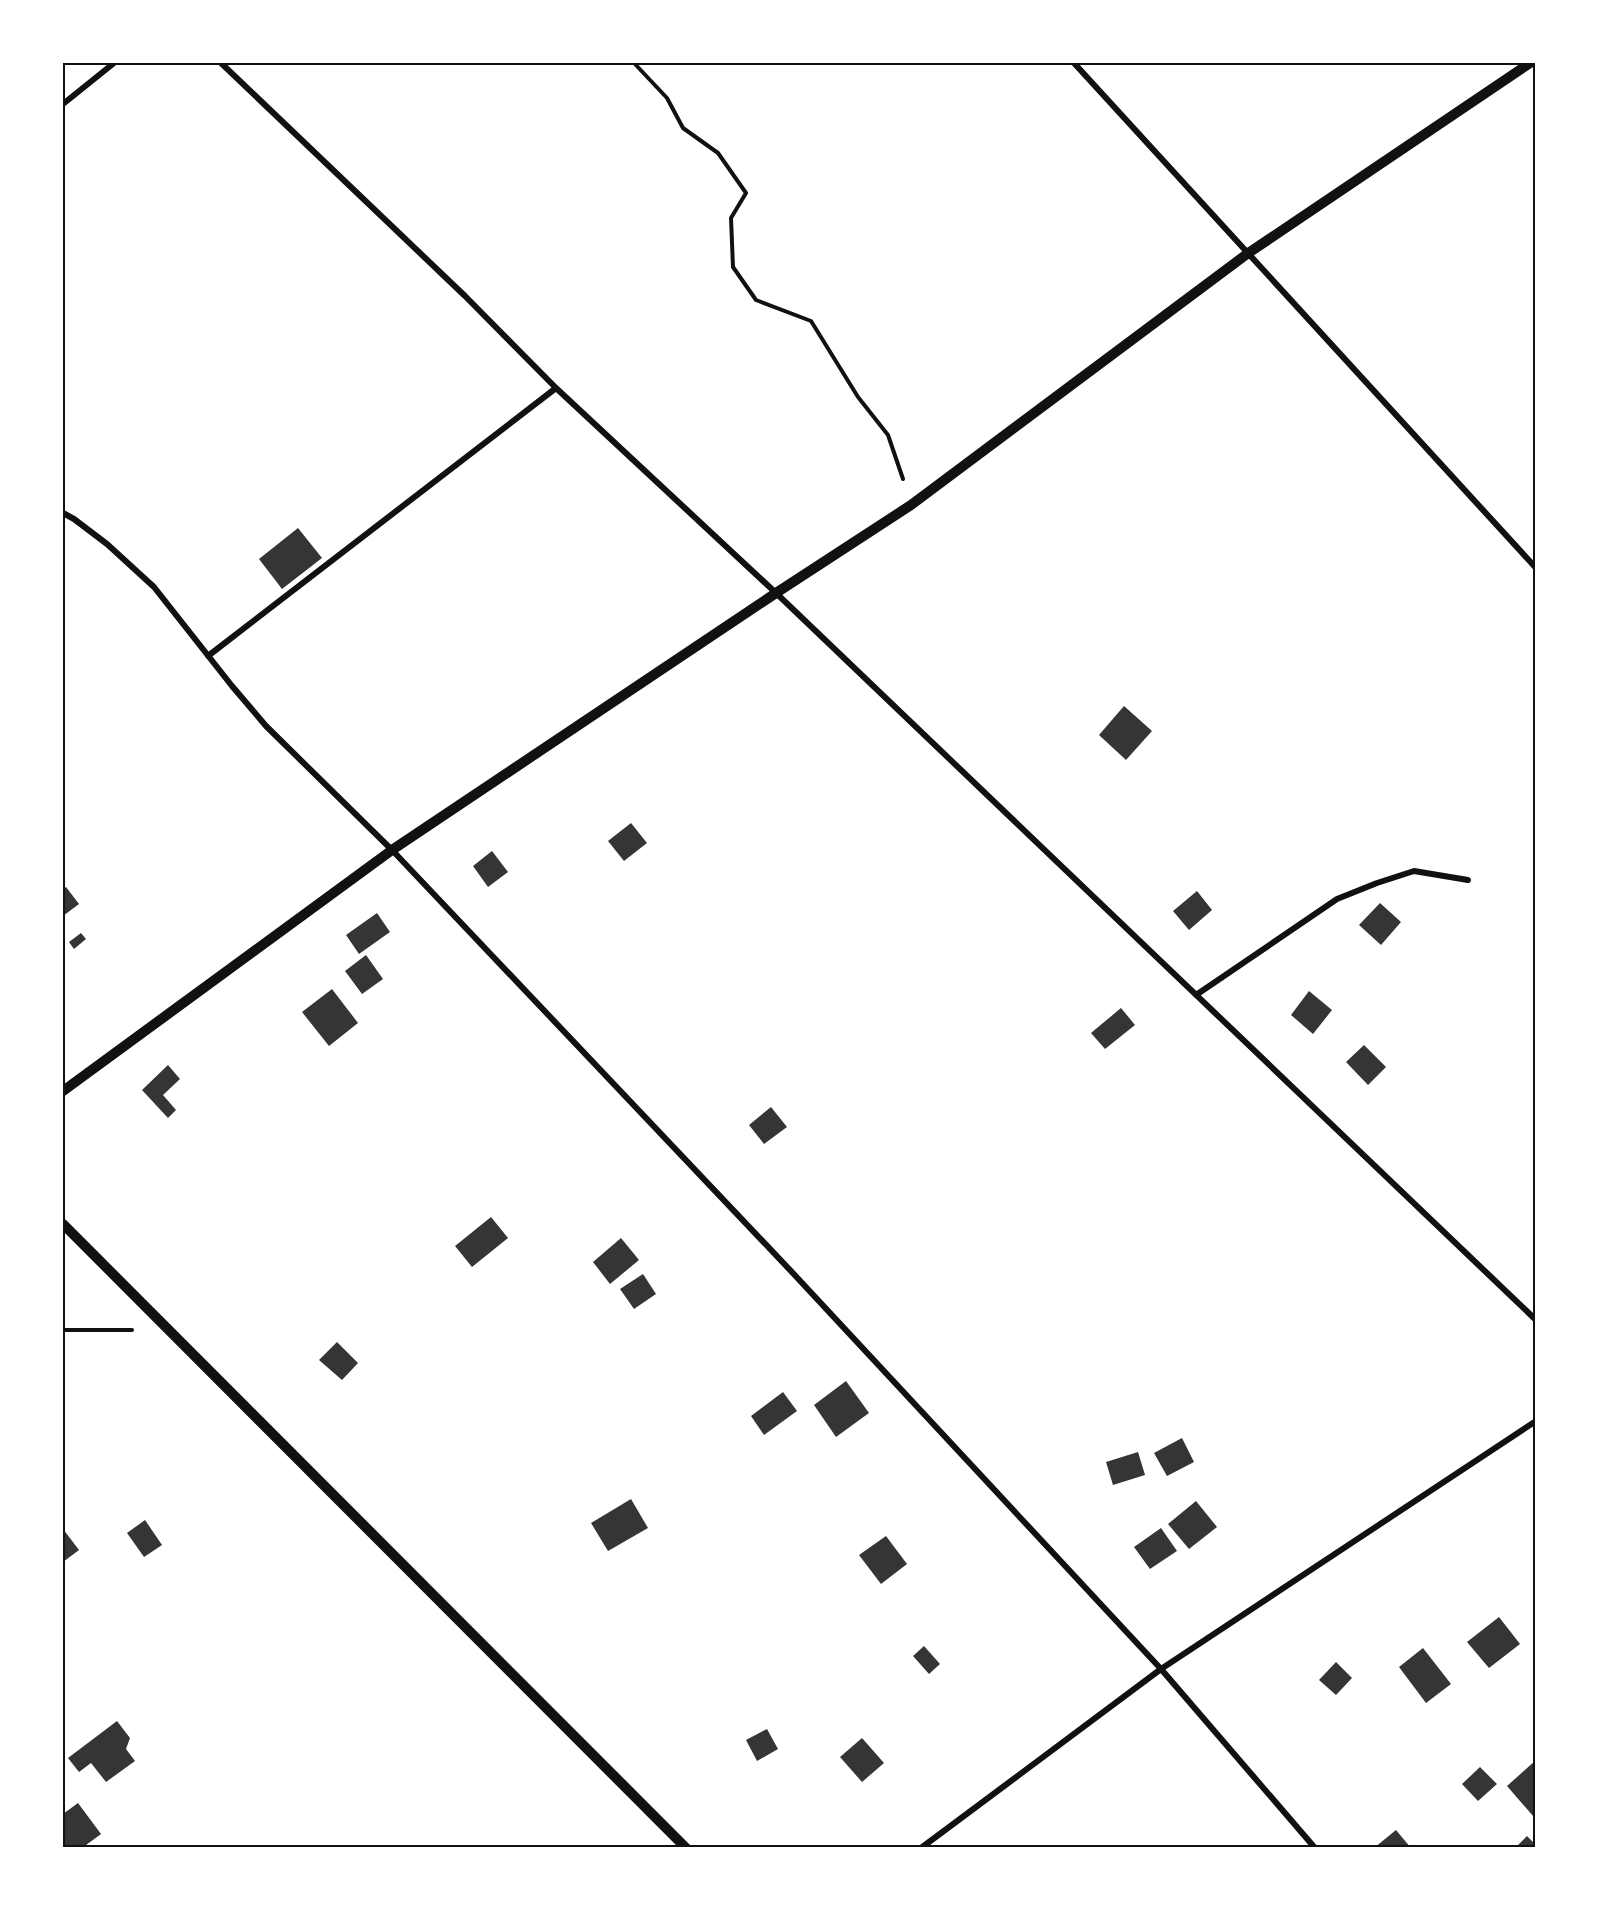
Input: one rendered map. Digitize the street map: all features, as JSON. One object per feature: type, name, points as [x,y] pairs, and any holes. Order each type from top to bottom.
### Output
[{"type":"street","points":[[63,104],[114,63]]},
{"type":"street","points":[[221,63],[465,296],[556,388],[776,593],[1536,1320]]},
{"type":"street","points":[[1074,63],[1536,568]]},
{"type":"street","points":[[63,1091],[392,850],[911,505],[1247,254],[1530,63]]},
{"type":"street","points":[[208,656],[556,388]]},
{"type":"street","points":[[63,513],[107,544],[154,587],[266,726],[392,850],[790,1270],[1161,1669],[1315,1848]]},
{"type":"street","points":[[1196,995],[1337,899],[1414,870],[1468,880]]},
{"type":"street","points":[[63,1224],[686,1848]]},
{"type":"street","points":[[921,1848],[1161,1669],[1536,1421]]},
{"type":"path","points":[[634,63],[667,98],[683,128],[718,153],[746,193],[731,218],[733,267],[756,300],[811,321],[858,397],[888,435],[911,505]]},
{"type":"path","points":[[63,1330],[169,1330]]},
{"type":"building","points":[[298,528],[322,558],[282,589],[259,559]]},
{"type":"building","points":[[1124,706],[1152,731],[1126,760],[1099,735]]},
{"type":"building","points":[[631,823],[647,843],[624,861],[608,841]]},
{"type":"building","points":[[492,851],[508,872],[488,887],[473,866]]},
{"type":"building","points":[[66,887],[79,904],[63,916],[63,889]]},
{"type":"building","points":[[1197,891],[1212,910],[1189,930],[1173,911]]},
{"type":"building","points":[[1380,903],[1401,922],[1381,945],[1359,925]]},
{"type":"building","points":[[377,913],[390,932],[359,954],[346,935]]},
{"type":"building","points":[[81,933],[86,939],[74,949],[69,942]]},
{"type":"building","points":[[366,955],[383,979],[362,994],[345,971]]},
{"type":"building","points":[[332,989],[358,1023],[329,1046],[302,1012]]},
{"type":"building","points":[[1309,991],[1332,1010],[1313,1034],[1291,1015]]},
{"type":"building","points":[[1121,1008],[1135,1025],[1105,1049],[1091,1033]]},
{"type":"building","points":[[1364,1045],[1386,1067],[1368,1085],[1346,1062]]},
{"type":"building","points":[[168,1065],[180,1079],[163,1095],[176,1110],[168,1118],[142,1090]]},
{"type":"building","points":[[771,1107],[787,1127],[764,1144],[749,1125]]},
{"type":"building","points":[[491,1217],[508,1238],[472,1267],[455,1246]]},
{"type":"building","points":[[621,1238],[639,1260],[610,1284],[593,1262]]},
{"type":"building","points":[[643,1274],[656,1294],[634,1309],[620,1289]]},
{"type":"building","points":[[337,1342],[358,1363],[342,1380],[319,1360]]},
{"type":"building","points":[[846,1381],[869,1413],[836,1437],[814,1405]]},
{"type":"building","points":[[783,1392],[797,1411],[764,1435],[751,1416]]},
{"type":"building","points":[[1182,1438],[1194,1462],[1167,1476],[1154,1453]]},
{"type":"building","points":[[1138,1452],[1145,1475],[1113,1485],[1106,1462]]},
{"type":"building","points":[[631,1499],[648,1528],[608,1551],[591,1523]]},
{"type":"building","points":[[1196,1501],[1217,1527],[1189,1549],[1168,1524]]},
{"type":"building","points":[[145,1520],[162,1545],[144,1557],[127,1533]]},
{"type":"building","points":[[1161,1528],[1177,1551],[1150,1569],[1134,1547]]},
{"type":"building","points":[[63,1529],[79,1550],[63,1562]]},
{"type":"building","points":[[886,1536],[907,1564],[881,1584],[859,1555]]},
{"type":"building","points":[[1499,1617],[1520,1644],[1489,1668],[1467,1642]]},
{"type":"building","points":[[924,1646],[940,1664],[929,1674],[913,1656]]},
{"type":"building","points":[[1423,1648],[1451,1684],[1426,1703],[1399,1667]]},
{"type":"building","points":[[1336,1662],[1352,1678],[1336,1695],[1319,1680]]},
{"type":"building","points":[[117,1721],[130,1738],[126,1749],[135,1761],[106,1782],[91,1763],[79,1772],[68,1758]]},
{"type":"building","points":[[767,1729],[778,1749],[757,1761],[746,1740]]},
{"type":"building","points":[[862,1738],[884,1763],[862,1782],[840,1757]]},
{"type":"building","points":[[1535,1761],[1536,1813],[1533,1816],[1507,1786]]},
{"type":"building","points":[[1480,1767],[1497,1784],[1478,1801],[1462,1784]]},
{"type":"building","points":[[78,1803],[101,1834],[82,1848],[66,1848],[63,1845],[63,1814]]},
{"type":"building","points":[[1396,1830],[1411,1848],[1374,1848]]},
{"type":"building","points":[[1527,1836],[1536,1848],[1515,1848]]}]
